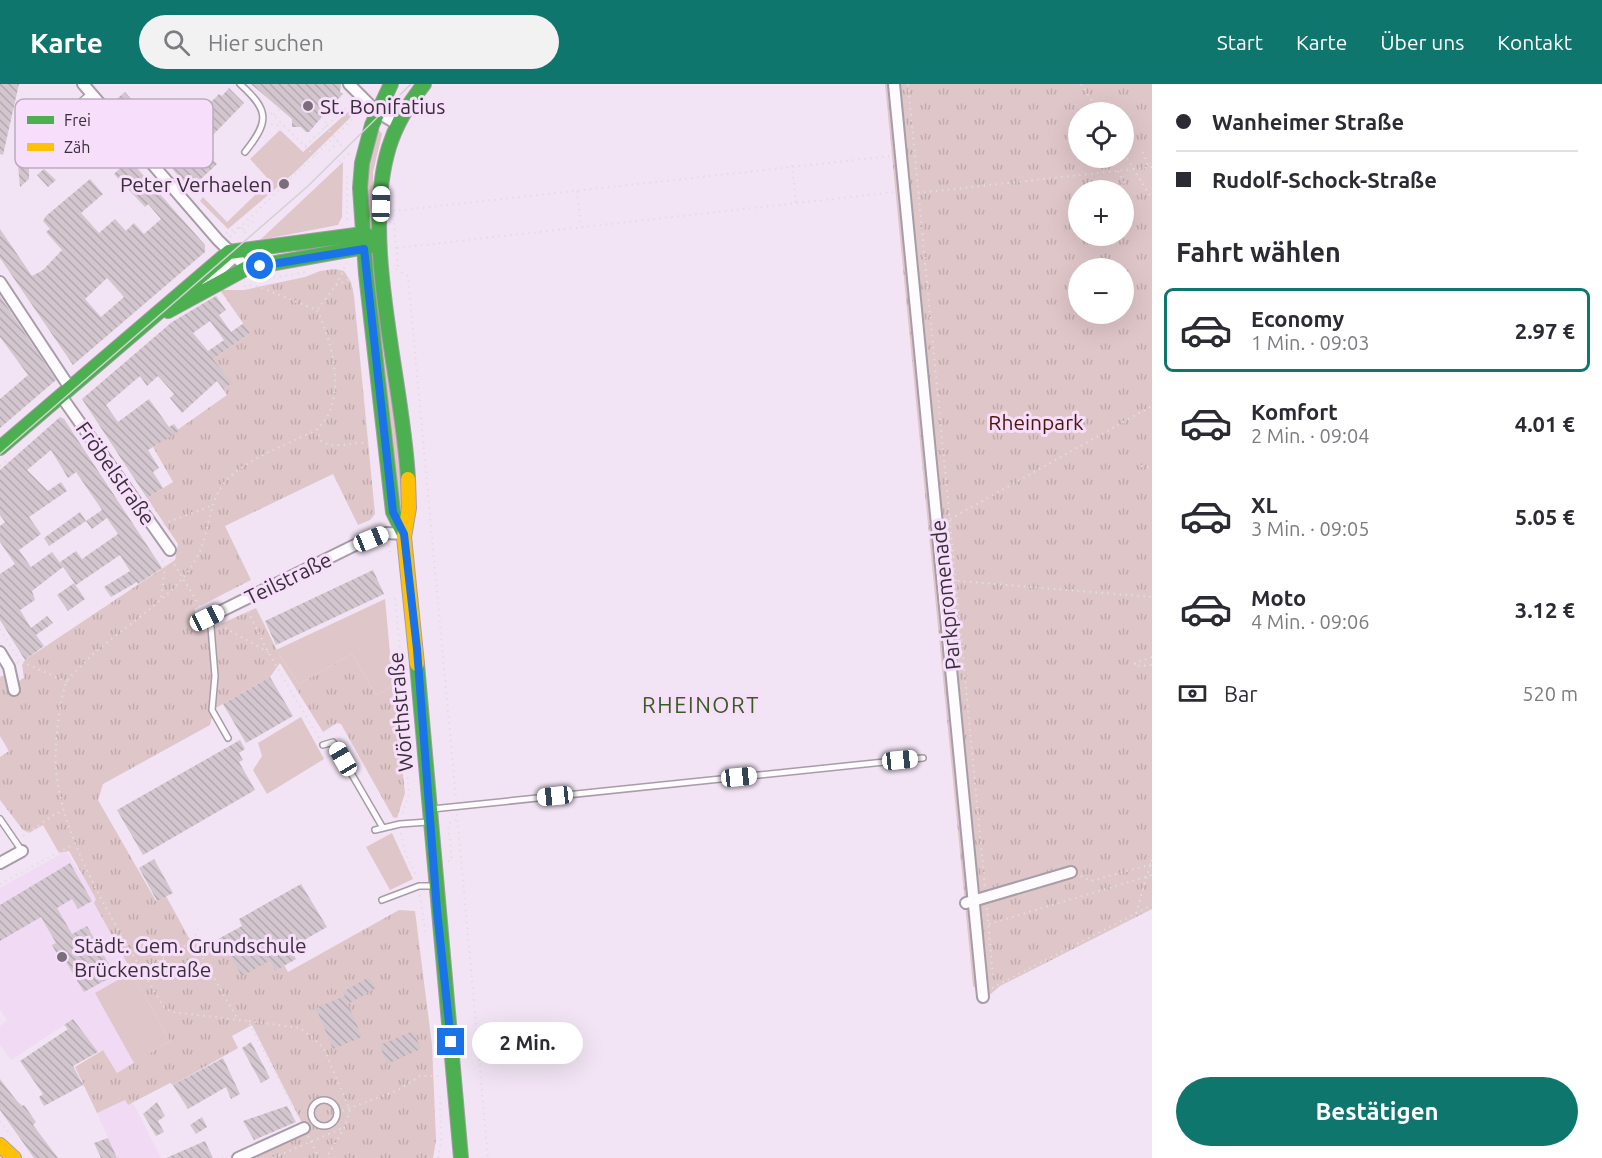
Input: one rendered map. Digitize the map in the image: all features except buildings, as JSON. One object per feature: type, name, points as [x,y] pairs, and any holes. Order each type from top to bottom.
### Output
[{"type":"street","points":[[83,84],[96,99]]},
{"type":"street","name":"Wörthstraße","points":[[391,84],[361,95],[360,188],[364,249],[393,512],[404,534]]},
{"type":"street","name":"Wörthstraße","points":[[424,84],[397,124],[385,159],[381,188],[382,242],[383,271],[400,403],[409,507],[404,534],[417,649],[435,886],[461,1157]]},
{"type":"street","name":"Parkpromenade","points":[[894,84],[970,902],[983,994]]},
{"type":"street","points":[[361,95],[397,124]]},
{"type":"street","points":[[156,168],[218,240],[247,268]]},
{"type":"street","points":[[0,448],[229,252],[363,234],[382,242]]},
{"type":"street","points":[[153,317],[183,304],[247,268],[346,258],[382,242]]},
{"type":"street","points":[[183,304],[231,260],[229,252]]},
{"type":"street","name":"Fröbelstraße","points":[[0,282],[66,392],[170,550]]},
{"type":"street","name":"Teilstraße","points":[[207,618],[355,545],[386,533],[404,534]]},
{"type":"street","points":[[0,652],[9,667],[14,690]]},
{"type":"street","points":[[0,863],[22,851]]},
{"type":"street","points":[[970,902],[1071,872]]},
{"type":"street","points":[[238,1158],[304,1128]]},
{"type":"street","points":[[0,1144],[14,1158]]},
{"type":"street","points":[[0,1154],[3,1158]]},
{"type":"lane","points":[[240,84],[258,100],[263,114],[262,125],[244,152]]},
{"type":"lane","points":[[84,99],[91,93]]},
{"type":"lane","points":[[207,618],[211,627],[215,676],[212,710],[228,738]]},
{"type":"lane","points":[[322,745],[333,742],[382,828]]},
{"type":"lane","points":[[375,830],[457,806],[923,758]]},
{"type":"lane","points":[[0,819],[22,851]]},
{"type":"lane","points":[[382,900],[419,886],[435,886]]},
{"type":"lane","points":[[304,1128],[315,1122],[327,1125],[334,1121],[337,1113],[332,1102],[319,1100],[311,1109],[315,1122]]},
{"type":"path","points":[[908,84],[994,986]]},
{"type":"path","points":[[1081,84],[1093,102]]},
{"type":"path","points":[[305,146],[361,95]]},
{"type":"path","points":[[218,240],[236,227],[241,227],[336,138],[361,95]]},
{"type":"path","points":[[258,100],[316,156]]},
{"type":"path","points":[[274,115],[281,108]]},
{"type":"path","points":[[321,117],[350,153],[351,159]]},
{"type":"path","points":[[262,125],[272,123],[285,126]]},
{"type":"path","points":[[329,151],[339,141]]},
{"type":"path","points":[[397,248],[898,192],[919,193],[1150,167],[1143,152]]},
{"type":"path","points":[[339,162],[350,153]]},
{"type":"path","points":[[393,211],[792,165],[901,155]]},
{"type":"path","points":[[792,165],[796,203]]},
{"type":"path","points":[[347,236],[345,186],[348,166]]},
{"type":"path","points":[[1134,169],[1152,199]]},
{"type":"path","points":[[1118,171],[1123,180]]},
{"type":"path","points":[[577,190],[581,227]]},
{"type":"path","points":[[393,201],[398,268],[408,276],[488,1158]]},
{"type":"path","points":[[243,230],[254,221]]},
{"type":"path","points":[[317,309],[336,285],[346,258]]},
{"type":"path","points":[[336,285],[355,276],[357,287]]},
{"type":"path","points":[[263,280],[267,290]]},
{"type":"path","points":[[244,286],[254,285],[317,309],[326,328],[333,357],[334,389],[329,412],[317,429],[234,473],[219,489],[211,506],[205,538],[196,559],[183,578],[97,649],[67,682],[55,748],[64,811],[74,844],[166,1010],[300,1028],[323,1047],[350,1110],[345,1127],[326,1158]]},
{"type":"path","points":[[950,519],[1152,406]]},
{"type":"path","points":[[317,429],[321,441],[331,447],[359,441],[376,443]]},
{"type":"path","points":[[1141,466],[1152,468]]},
{"type":"path","points":[[161,525],[211,506]]},
{"type":"path","points":[[386,533],[392,567]]},
{"type":"path","points":[[170,550],[171,559],[207,618],[268,652]]},
{"type":"path","points":[[161,597],[165,568],[162,559]]},
{"type":"path","points":[[956,581],[1152,597]]},
{"type":"path","points":[[394,590],[403,683],[400,707],[409,793],[400,824],[405,852],[412,863],[419,886]]},
{"type":"path","points":[[243,600],[268,652],[322,745]]},
{"type":"path","points":[[0,629],[20,661],[67,682]]},
{"type":"path","points":[[1152,657],[1135,663],[1135,666],[1152,665]]},
{"type":"path","points":[[9,667],[20,661]]},
{"type":"path","points":[[16,841],[55,814],[64,811]]},
{"type":"path","points":[[0,884],[74,844]]},
{"type":"path","points":[[1136,913],[1152,859]]},
{"type":"path","points":[[1071,872],[1091,882],[1151,864]]},
{"type":"path","points":[[989,924],[1152,875]]},
{"type":"path","points":[[983,994],[994,986],[1152,905]]},
{"type":"path","points":[[142,970],[193,941],[198,929]]},
{"type":"path","points":[[193,941],[238,1019]]},
{"type":"path","points":[[248,1021],[319,1158]]},
{"type":"path","points":[[337,1113],[398,1090],[420,1076],[440,1076],[441,1141],[438,1158]]},
{"type":"path","points":[[273,1158],[345,1127]]},
{"type":"shaded area","name":"Städt. Gem. Grundschule Brückenstraße","points":[[66,851],[97,899],[94,903],[170,1041],[117,1073],[103,1050],[98,1052],[73,1019],[11,1060],[0,1045],[0,1026],[7,1020],[0,1010],[0,888]]},
{"type":"shaded area","points":[[125,1100],[128,1105],[133,1103],[161,1158],[117,1158],[97,1113]]},
{"type":"green space","name":"Rheinpark","points":[[885,84],[1152,84],[1152,909],[1000,986],[986,998],[973,986]]},
{"type":"green space","points":[[359,102],[360,108],[295,172],[228,229],[200,201],[203,197],[227,222],[270,181],[250,159],[280,130],[303,152]]},
{"type":"green space","points":[[378,129],[382,134],[373,172],[373,220],[369,228],[367,172]]},
{"type":"green space","points":[[343,162],[342,217],[338,225],[260,240]]},
{"type":"green space","points":[[335,269],[344,271],[351,282],[354,296],[375,514],[370,520],[358,525],[333,474],[225,526],[251,580],[194,609],[205,631],[256,608],[280,656],[299,684],[352,654],[376,695],[393,686],[405,793],[397,818],[393,817],[341,724],[337,723],[323,732],[280,663],[270,677],[214,709],[210,725],[103,784],[98,800],[156,901],[166,896],[189,938],[197,939],[202,948],[220,938],[269,961],[275,971],[284,965],[288,972],[399,910],[415,911],[432,1045],[436,1140],[433,1158],[247,1158],[302,1123],[252,1025],[232,1036],[238,1048],[173,1085],[170,1083],[128,1105],[125,1100],[97,1113],[75,1067],[103,1050],[117,1073],[170,1041],[94,903],[96,899],[69,851],[59,853],[43,825],[29,833],[23,830],[0,800],[0,757],[9,751],[0,736],[0,677],[4,675],[7,688],[24,678],[22,665],[25,660],[175,560],[178,544],[147,498],[173,482],[153,447],[227,395],[223,389],[231,383],[213,359],[250,333],[220,290],[244,290]]},
{"type":"green space","points":[[373,276],[377,276],[384,346],[394,399],[404,503],[400,514]]},
{"type":"green space","points":[[385,599],[393,686],[376,695],[352,654],[299,684],[276,650]]},
{"type":"green space","points":[[301,717],[324,759],[267,794],[253,770],[262,756],[258,743]]},
{"type":"green space","points":[[392,833],[413,879],[390,890],[366,847]]},
{"type":"green space","points":[[132,972],[170,1041],[134,1063],[95,993]]},
{"type":"tram line","points":[[0,454],[308,186],[411,84]]},
{"type":"traffic: fast","points":[[391,84],[372,125],[362,163],[360,188],[366,274],[393,512],[404,534]]},
{"type":"traffic: fast","points":[[408,479],[405,440],[386,311],[379,225],[381,184],[389,147],[395,130],[424,84]]},
{"type":"traffic: fast","points":[[0,448],[229,252],[363,234],[371,237]]},
{"type":"traffic: fast","points":[[168,311],[247,268],[371,246]]},
{"type":"traffic: fast","points":[[417,664],[461,1158]]},
{"type":"traffic: slow","points":[[408,479],[409,508],[404,537],[417,664]]},
{"type":"traffic: slow","points":[[0,1145],[14,1158]]},
{"type":"place","name":"St. Bonifatius","points":[[308,106]]},
{"type":"place","name":"Peter Verhaelen","points":[[284,184]]},
{"type":"place","name":"Städt. Gem. Grundschule Brückenstraße","points":[[62,957]]},
{"type":"district","name":"RHEINORT","points":[[701,704]]},
{"type":"route","points":[[260,266],[364,249],[393,512],[404,534],[417,649],[437,910],[451,1042]]}]
